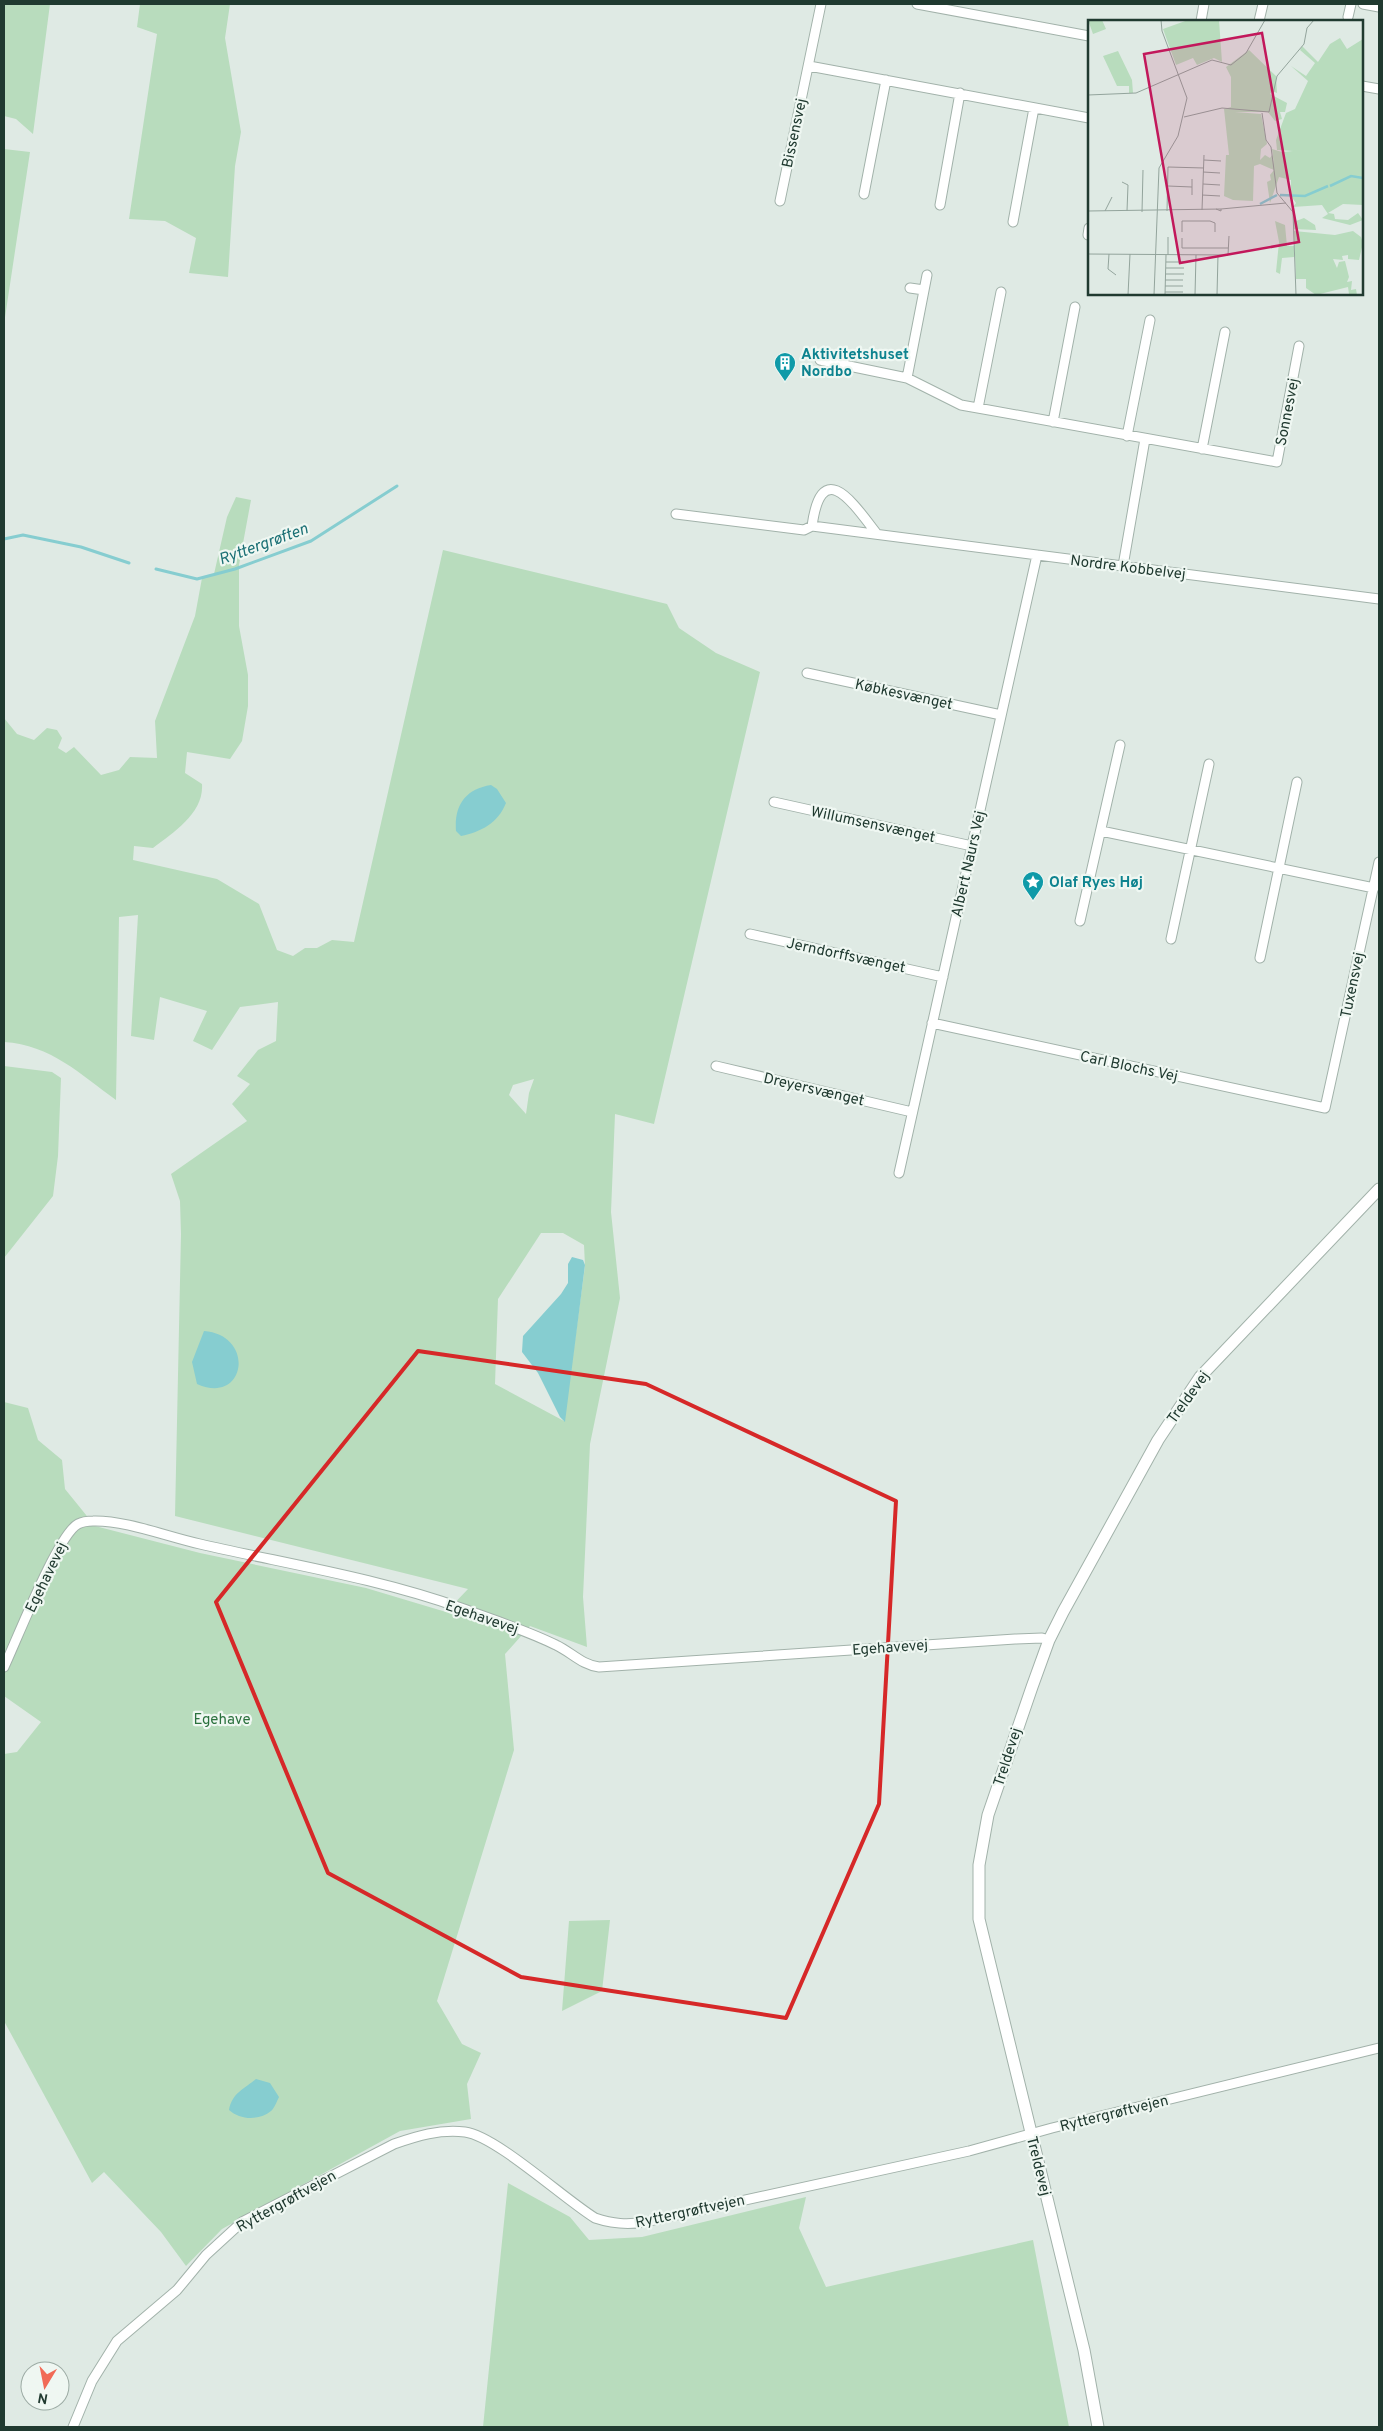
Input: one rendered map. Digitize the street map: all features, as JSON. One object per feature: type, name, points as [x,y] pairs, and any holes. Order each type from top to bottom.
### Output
[{"type":"street","name":"Bissensvej","points":[[780,201],[821,4]]},
{"type":"street","points":[[917,4],[946,6],[1088,36]]},
{"type":"street","points":[[1201,20],[1204,4]]},
{"type":"street","points":[[1259,20],[1263,4]]},
{"type":"street","points":[[1348,16],[1351,4]]},
{"type":"street","points":[[1363,4],[1379,7]]},
{"type":"street","points":[[809,66],[1088,118]]},
{"type":"street","points":[[864,194],[886,80]]},
{"type":"street","points":[[1363,86],[1379,89]]},
{"type":"street","points":[[940,205],[960,93]]},
{"type":"street","points":[[1013,222],[1034,108]]},
{"type":"street","points":[[908,378],[927,275]]},
{"type":"street","points":[[910,288],[924,290]]},
{"type":"street","points":[[978,408],[1001,292]]},
{"type":"street","points":[[1054,422],[1075,307]]},
{"type":"street","points":[[1127,436],[1150,320]]},
{"type":"street","points":[[1202,449],[1225,332]]},
{"type":"street","name":"Sonnesvej","points":[[820,360],[908,378],[961,405],[1145,440],[1277,462],[1300,346]]},
{"type":"street","points":[[1123,566],[1145,440]]},
{"type":"street","points":[[812,526],[818,498],[826,491],[838,491],[845,494],[877,534]]},
{"type":"street","name":"Nordre Kobbelvej","points":[[676,514],[804,530],[812,526],[1379,599]]},
{"type":"street","name":"Albert Naurs Vej","points":[[898,1173],[1037,555]]},
{"type":"street","name":"Købkesvænget","points":[[807,673],[1001,715]]},
{"type":"street","points":[[1080,922],[1120,745]]},
{"type":"street","points":[[1170,939],[1210,764]]},
{"type":"street","points":[[1260,958],[1297,782]]},
{"type":"street","name":"Willumsensvænget","points":[[774,802],[972,846]]},
{"type":"street","points":[[1101,831],[1374,888]]},
{"type":"street","name":"Tuxensvej","points":[[1325,1108],[1379,862]]},
{"type":"street","name":"Jerndorffsvænget","points":[[750,934],[943,977]]},
{"type":"street","name":"Carl Blochs Vej","points":[[932,1023],[1325,1108]]},
{"type":"street","name":"Dreyersvænget","points":[[716,1066],[912,1112]]},
{"type":"street","name":"Treldevej","points":[[1098,2427],[1084,2350],[979,1919],[978,1881],[981,1843],[1010,1747],[1049,1640],[1158,1440],[1200,1377],[1379,1189]]},
{"type":"street","name":"Egehavevej","points":[[4,1667],[61,1543],[77,1524],[92,1520],[163,1534],[401,1590],[458,1607],[527,1632],[558,1646],[588,1666],[599,1667],[1015,1638],[1042,1638],[1049,1640]]},
{"type":"street","name":"Ryttergrøftvejen","points":[[74,2427],[92,2381],[117,2341],[177,2290],[206,2255],[242,2222],[394,2144],[421,2135],[443,2131],[467,2132],[489,2142],[595,2218],[625,2225],[969,2151],[1379,2048]]},
{"type":"highlighted area","points":[[418,1351],[646,1384],[896,1501],[879,1804],[786,2018],[521,1977],[328,1873],[216,1602]]},
{"type":"green space","points":[[4,4],[50,4],[33,134],[16,119],[4,116]]},
{"type":"green space","points":[[140,4],[230,4],[225,38],[241,132],[235,166],[228,277],[189,273],[196,238],[165,221],[129,219],[157,34],[137,27]]},
{"type":"green space","points":[[4,149],[30,152],[4,324]]},
{"type":"green space","name":"Egehave","points":[[236,497],[251,500],[239,565],[239,626],[248,675],[248,706],[242,741],[230,759],[187,752],[185,773],[202,784],[198,804],[186,821],[153,848],[134,846],[133,860],[217,879],[259,904],[277,950],[293,956],[305,948],[317,948],[332,940],[354,942],[443,550],[667,604],[679,628],[716,653],[760,672],[654,1124],[615,1114],[611,1212],[620,1298],[590,1444],[583,1597],[587,1647],[530,1626],[505,1654],[514,1750],[437,2001],[462,2044],[481,2053],[467,2084],[471,2119],[400,2131],[222,2229],[186,2266],[161,2232],[104,2172],[92,2183],[4,2021],[4,1754],[17,1752],[41,1722],[4,1696],[4,1402],[28,1408],[38,1440],[62,1460],[65,1489],[95,1526],[200,1553],[366,1588],[446,1612],[468,1589],[175,1516],[181,1234],[180,1201],[171,1174],[247,1121],[232,1104],[250,1084],[237,1076],[258,1050],[276,1041],[278,1002],[240,1007],[212,1050],[193,1041],[207,1011],[160,997],[154,1040],[131,1036],[138,915],[119,917],[116,1100],[64,1062],[51,1055],[21,1044],[4,1042],[4,718],[17,734],[34,740],[47,728],[57,730],[62,738],[58,748],[66,753],[74,747],[101,775],[119,770],[130,757],[157,758],[155,721],[195,616],[202,578],[214,574],[227,517]],"holes":[[[534,1079],[529,1093],[526,1114],[509,1095],[513,1085]],[[541,1233],[563,1233],[584,1245],[585,1266],[564,1421],[495,1384],[498,1299]]]},
{"type":"green space","points":[[4,1066],[52,1072],[61,1078],[58,1156],[53,1196],[4,1258]]},
{"type":"green space","points":[[610,1920],[602,1991],[562,2011],[569,1921]]},
{"type":"green space","points":[[508,2183],[570,2217],[589,2240],[642,2237],[806,2197],[799,2228],[826,2287],[1033,2240],[1069,2427],[483,2427]]},
{"type":"water","points":[[491,785],[497,789],[506,803],[503,810],[488,826],[461,836],[456,831],[456,822],[459,807],[463,800],[474,790]]},
{"type":"water","points":[[572,1257],[583,1260],[585,1265],[565,1422],[560,1417],[538,1373],[522,1352],[523,1336],[561,1294],[568,1283],[568,1264]]},
{"type":"water","points":[[204,1331],[221,1335],[232,1344],[238,1355],[238,1367],[234,1378],[226,1386],[214,1388],[197,1384],[192,1362]]},
{"type":"water","points":[[256,2079],[270,2083],[279,2097],[272,2110],[261,2116],[250,2118],[239,2116],[229,2110],[236,2095]]},
{"type":"waterway","name":"Ryttergrøften","points":[[156,569],[197,579],[235,569],[311,541],[397,486]]},
{"type":"waterway","name":"Ryttergrøften","points":[[4,539],[23,535],[81,547],[129,563]]},
{"type":"place","name":"Aktivitetshuset Nordbo","points":[[785,382]]},
{"type":"place","name":"Olaf Ryes Høj","points":[[1033,901]]}]
